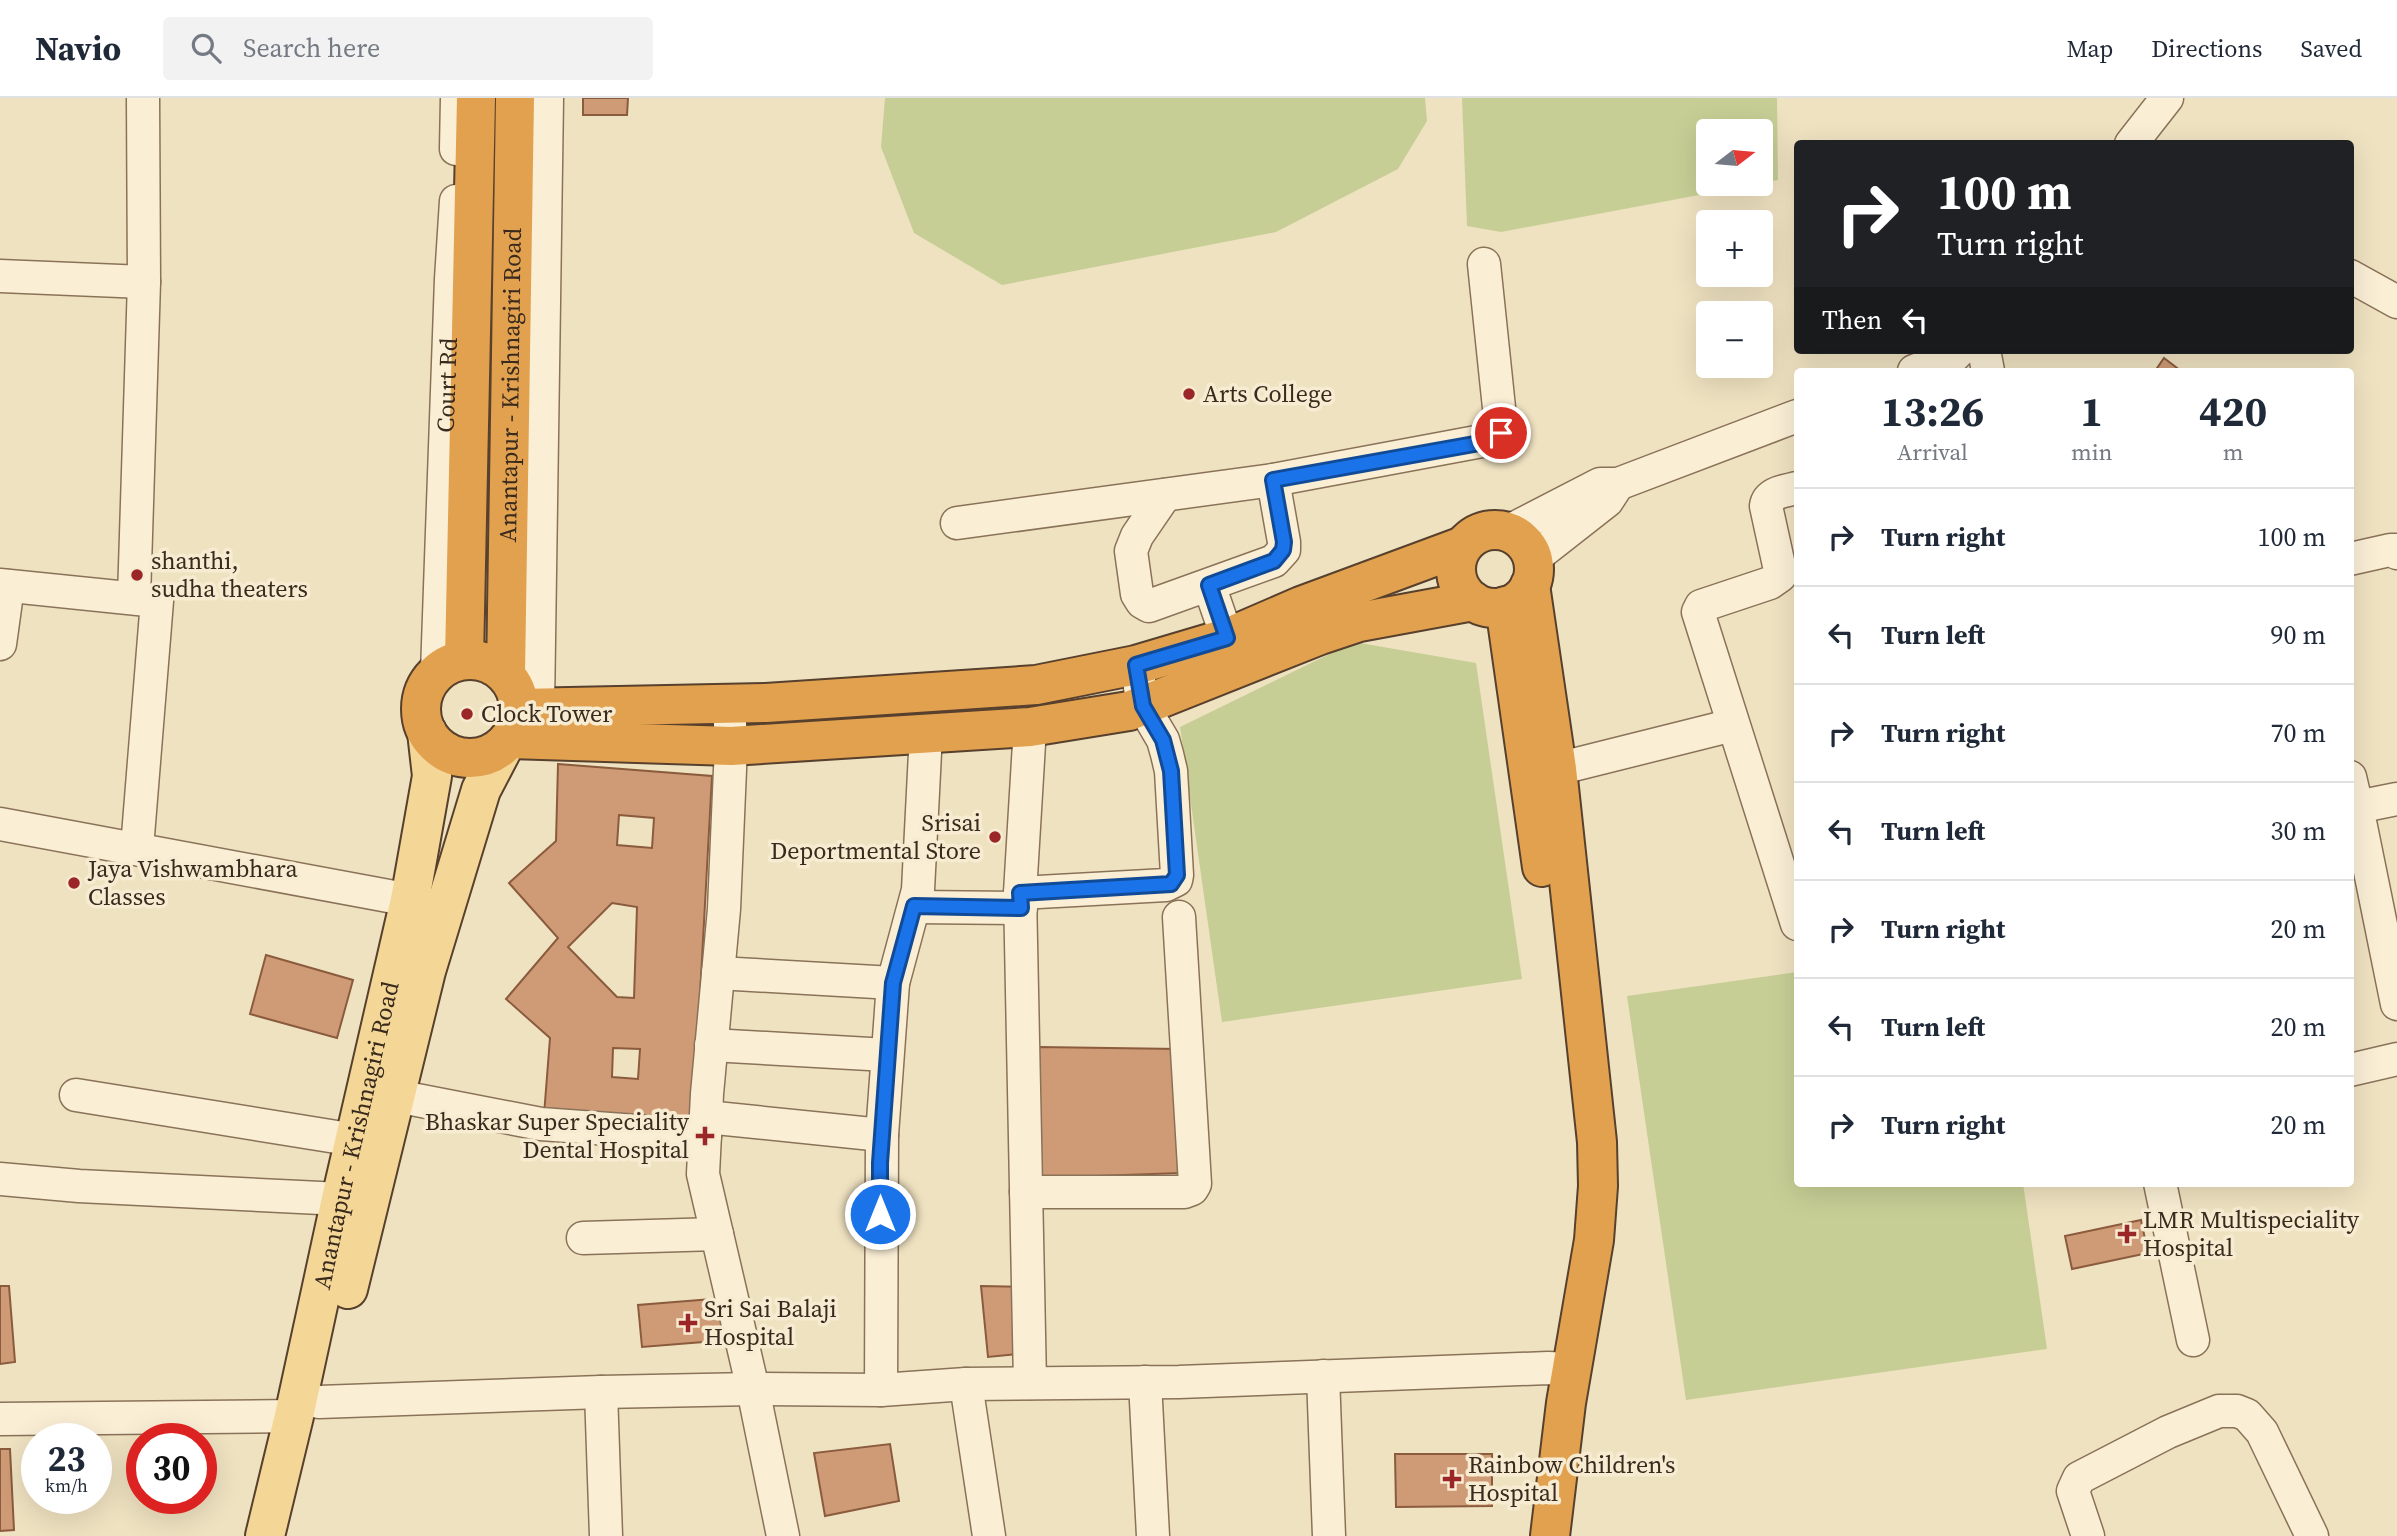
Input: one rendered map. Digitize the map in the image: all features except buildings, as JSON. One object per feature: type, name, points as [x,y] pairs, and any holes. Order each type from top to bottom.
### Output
[{"type":"highway","points":[[476,98],[451,665],[486,662],[516,714]]},
{"type":"highway","name":"Anantapur - Krishnagiri Road","points":[[515,98],[516,714]]},
{"type":"highway","points":[[1510,588],[1464,593],[1458,582],[1456,569],[1463,546],[1472,537],[1483,532],[1507,531],[1518,537],[1527,547],[1510,588],[1547,902],[1574,1201],[1550,1536]]},
{"type":"highway","points":[[516,714],[731,746],[1030,727],[1129,711],[1143,706],[1233,653],[1301,606],[1463,546]]},
{"type":"highway","points":[[516,714],[729,702],[766,703],[1036,685],[1136,665],[1233,653],[1320,635],[1359,622],[1510,588]]},
{"type":"highway","points":[[1510,588],[1557,769],[1597,1142],[1598,1186],[1594,1240],[1560,1368],[1528,1536]]},
{"type":"highway","name":"Anantapur - Krishnagiri Road","points":[[427,732],[421,716],[422,699],[428,683],[451,665]]},
{"type":"highway","points":[[427,732],[436,744],[448,753],[463,758],[478,758],[493,753],[516,714]]},
{"type":"main road","name":"Anantapur - Krishnagiri Road","points":[[265,1536],[307,1409],[396,1096],[426,971],[481,790],[516,714]]},
{"type":"main road","name":"Anantapur - Krishnagiri Road","points":[[288,1536],[341,1199],[410,900],[432,776],[427,732]]},
{"type":"street","points":[[134,598],[144,282],[143,98]]},
{"type":"street","name":"Court Rd","points":[[451,665],[451,279],[456,206],[457,98]]},
{"type":"street","points":[[516,714],[547,98]]},
{"type":"street","points":[[2136,140],[2167,98]]},
{"type":"street","points":[[957,523],[1273,480],[1498,438],[1501,427],[1484,264]]},
{"type":"street","points":[[0,276],[144,282]]},
{"type":"street","points":[[2354,278],[2397,302]]},
{"type":"street","points":[[1922,368],[1956,354]]},
{"type":"street","points":[[1507,531],[1600,484],[1618,484],[1794,417]]},
{"type":"street","points":[[1165,495],[1131,551],[1137,594],[1142,602],[1149,606],[1274,561],[1280,556],[1284,542],[1273,480]]},
{"type":"street","points":[[1510,588],[1607,501],[1618,484]]},
{"type":"street","points":[[1794,489],[1770,496],[1766,500],[1780,576],[1770,583],[1701,606],[1699,609],[1732,725],[1794,915]]},
{"type":"street","points":[[2354,558],[2390,550],[2397,553]]},
{"type":"street","points":[[0,644],[4,585],[157,601],[137,848]]},
{"type":"street","points":[[1209,585],[1233,653]]},
{"type":"street","points":[[914,906],[1021,900],[1166,885],[1176,880],[1171,771],[1163,740],[1143,706],[1136,665]]},
{"type":"street","points":[[729,702],[731,746],[724,909],[711,1045],[703,1174],[753,1389],[783,1536]]},
{"type":"street","points":[[1557,769],[1732,725]]},
{"type":"street","points":[[1030,727],[1021,900],[1030,1383]]},
{"type":"street","points":[[881,1390],[882,1135],[887,1055],[893,983],[918,890],[926,733]]},
{"type":"street","points":[[2354,798],[2397,799]]},
{"type":"street","points":[[2354,801],[2386,890],[2397,1004]]},
{"type":"street","points":[[0,824],[410,900]]},
{"type":"street","points":[[1026,1192],[1184,1192],[1192,1189],[1195,1184],[1179,917]]},
{"type":"street","points":[[718,973],[893,983]]},
{"type":"street","points":[[711,1045],[887,1055]]},
{"type":"street","points":[[2354,1069],[2397,1059]]},
{"type":"street","points":[[76,1096],[355,1140]]},
{"type":"street","points":[[396,1096],[541,1125],[705,1127],[882,1135]]},
{"type":"street","points":[[0,1179],[79,1186],[341,1199]]},
{"type":"street","points":[[2161,1187],[2193,1340]]},
{"type":"street","points":[[583,1238],[717,1234]]},
{"type":"street","points":[[0,1419],[307,1409],[601,1392],[881,1390],[966,1384],[1145,1382],[1560,1368]]},
{"type":"street","points":[[1323,1376],[1329,1536]]},
{"type":"street","points":[[1145,1382],[1153,1536]]},
{"type":"street","points":[[966,1384],[989,1536]]},
{"type":"street","points":[[601,1392],[606,1536]]},
{"type":"street","points":[[2088,1536],[2073,1491],[2080,1478],[2168,1432],[2219,1411],[2236,1411],[2247,1415],[2262,1432],[2312,1536]]},
{"type":"green space","points":[[885,98],[1425,98],[1427,121],[1398,169],[1276,232],[1002,285],[914,233],[881,147]]},
{"type":"green space","points":[[1462,98],[1777,98],[1778,180],[1773,181],[1773,119],[1696,119],[1696,196],[1501,232],[1467,226]]},
{"type":"green space","points":[[1354,642],[1476,663],[1522,979],[1222,1022],[1180,727]]},
{"type":"green space","points":[[1794,972],[1794,1187],[2024,1187],[2047,1349],[1686,1400],[1627,996]]},
{"type":"place","name":"Arts College","points":[[1189,394]]},
{"type":"place","name":"shanthi, sudha theaters","points":[[137,575]]},
{"type":"place","name":"Clock Tower","points":[[467,714]]},
{"type":"place","name":"Srisai Deportmental Store","points":[[995,837]]},
{"type":"place","name":"Jaya Vishwambhara Classes","points":[[74,883]]},
{"type":"place","name":"Bhaskar Super Speciality Dental Hospital","points":[[705,1136]]},
{"type":"place","name":"LMR Multispeciality Hospital","points":[[2127,1234]]},
{"type":"place","name":"Sri Sai Balaji Hospital","points":[[688,1323]]},
{"type":"place","name":"Rainbow Children's Hospital","points":[[1452,1479]]},
{"type":"route","points":[[880,1214],[880,1163],[893,983],[914,906],[1021,908],[1020,893],[1166,885],[1176,880],[1171,771],[1163,740],[1143,706],[1136,665],[1227,638],[1209,585],[1274,561],[1280,556],[1284,542],[1273,480],[1491,441],[1501,433]]}]
